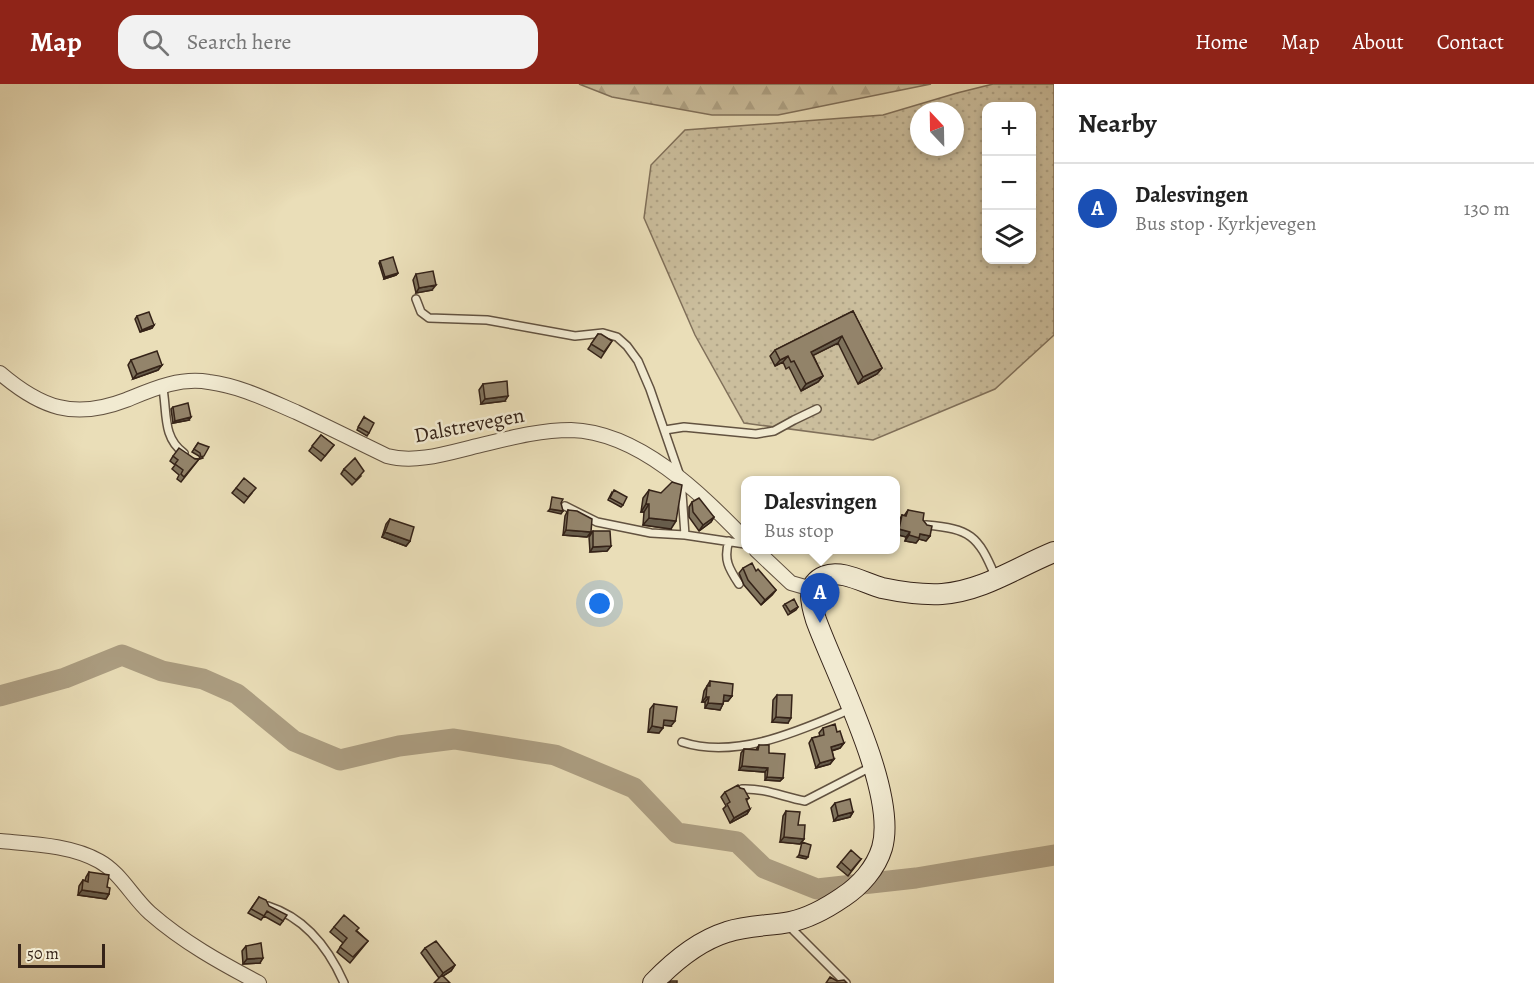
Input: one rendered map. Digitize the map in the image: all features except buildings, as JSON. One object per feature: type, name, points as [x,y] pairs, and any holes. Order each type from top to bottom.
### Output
[{"type":"main road","points":[[654,983],[680,957],[701,942],[728,931],[803,918],[830,907],[854,890],[873,868],[882,850],[885,822],[873,766],[816,620],[810,598],[814,583],[823,576],[832,574],[883,588],[924,593],[964,591],[1054,552]]},
{"type":"street","name":"Dalstrevegen","points":[[0,373],[45,403],[64,410],[103,407],[162,384],[209,382],[258,395],[387,456],[401,460],[548,431],[572,430],[597,433],[615,438],[681,479],[741,535]]},
{"type":"street","points":[[761,554],[791,583],[812,589]]},
{"type":"street","points":[[0,841],[70,850],[99,861],[166,926],[215,960],[259,983]]},
{"type":"lane","points":[[416,299],[421,312],[429,318],[487,320],[575,336],[603,333],[627,345],[638,361],[681,479],[685,535]]},
{"type":"lane","points":[[162,384],[168,434],[178,448],[191,458]]},
{"type":"lane","points":[[665,430],[684,427],[756,434],[774,431],[817,409]]},
{"type":"lane","points":[[566,506],[597,522],[651,533],[685,535],[741,543]]},
{"type":"lane","points":[[926,525],[961,530],[974,538],[985,551],[996,579]]},
{"type":"lane","points":[[729,541],[725,552],[726,559],[729,570],[739,584]]},
{"type":"lane","points":[[682,742],[711,746],[736,746],[765,741],[793,733],[851,709]]},
{"type":"lane","points":[[742,789],[771,792],[805,801],[873,766]]},
{"type":"lane","points":[[268,906],[281,910],[306,927],[318,939],[336,963],[344,983]]},
{"type":"lane","points":[[785,922],[846,983]]},
{"type":"green space","points":[[579,84],[931,84],[778,115],[712,115],[612,97]]},
{"type":"green space","points":[[993,84],[1054,84],[1054,335],[995,389],[873,440],[744,423],[695,335],[644,218],[651,165],[685,130],[883,115],[910,107],[910,156],[964,156],[964,102],[927,102]]},
{"type":"waterway","points":[[0,696],[65,678],[122,655],[162,671],[203,679],[237,694],[294,741],[340,760],[399,746],[454,739],[555,755],[634,788],[677,833],[737,842],[764,868],[817,889],[916,878],[1054,855]]},
{"type":"place","name":"Dalesvingen","points":[[820,623]]}]
